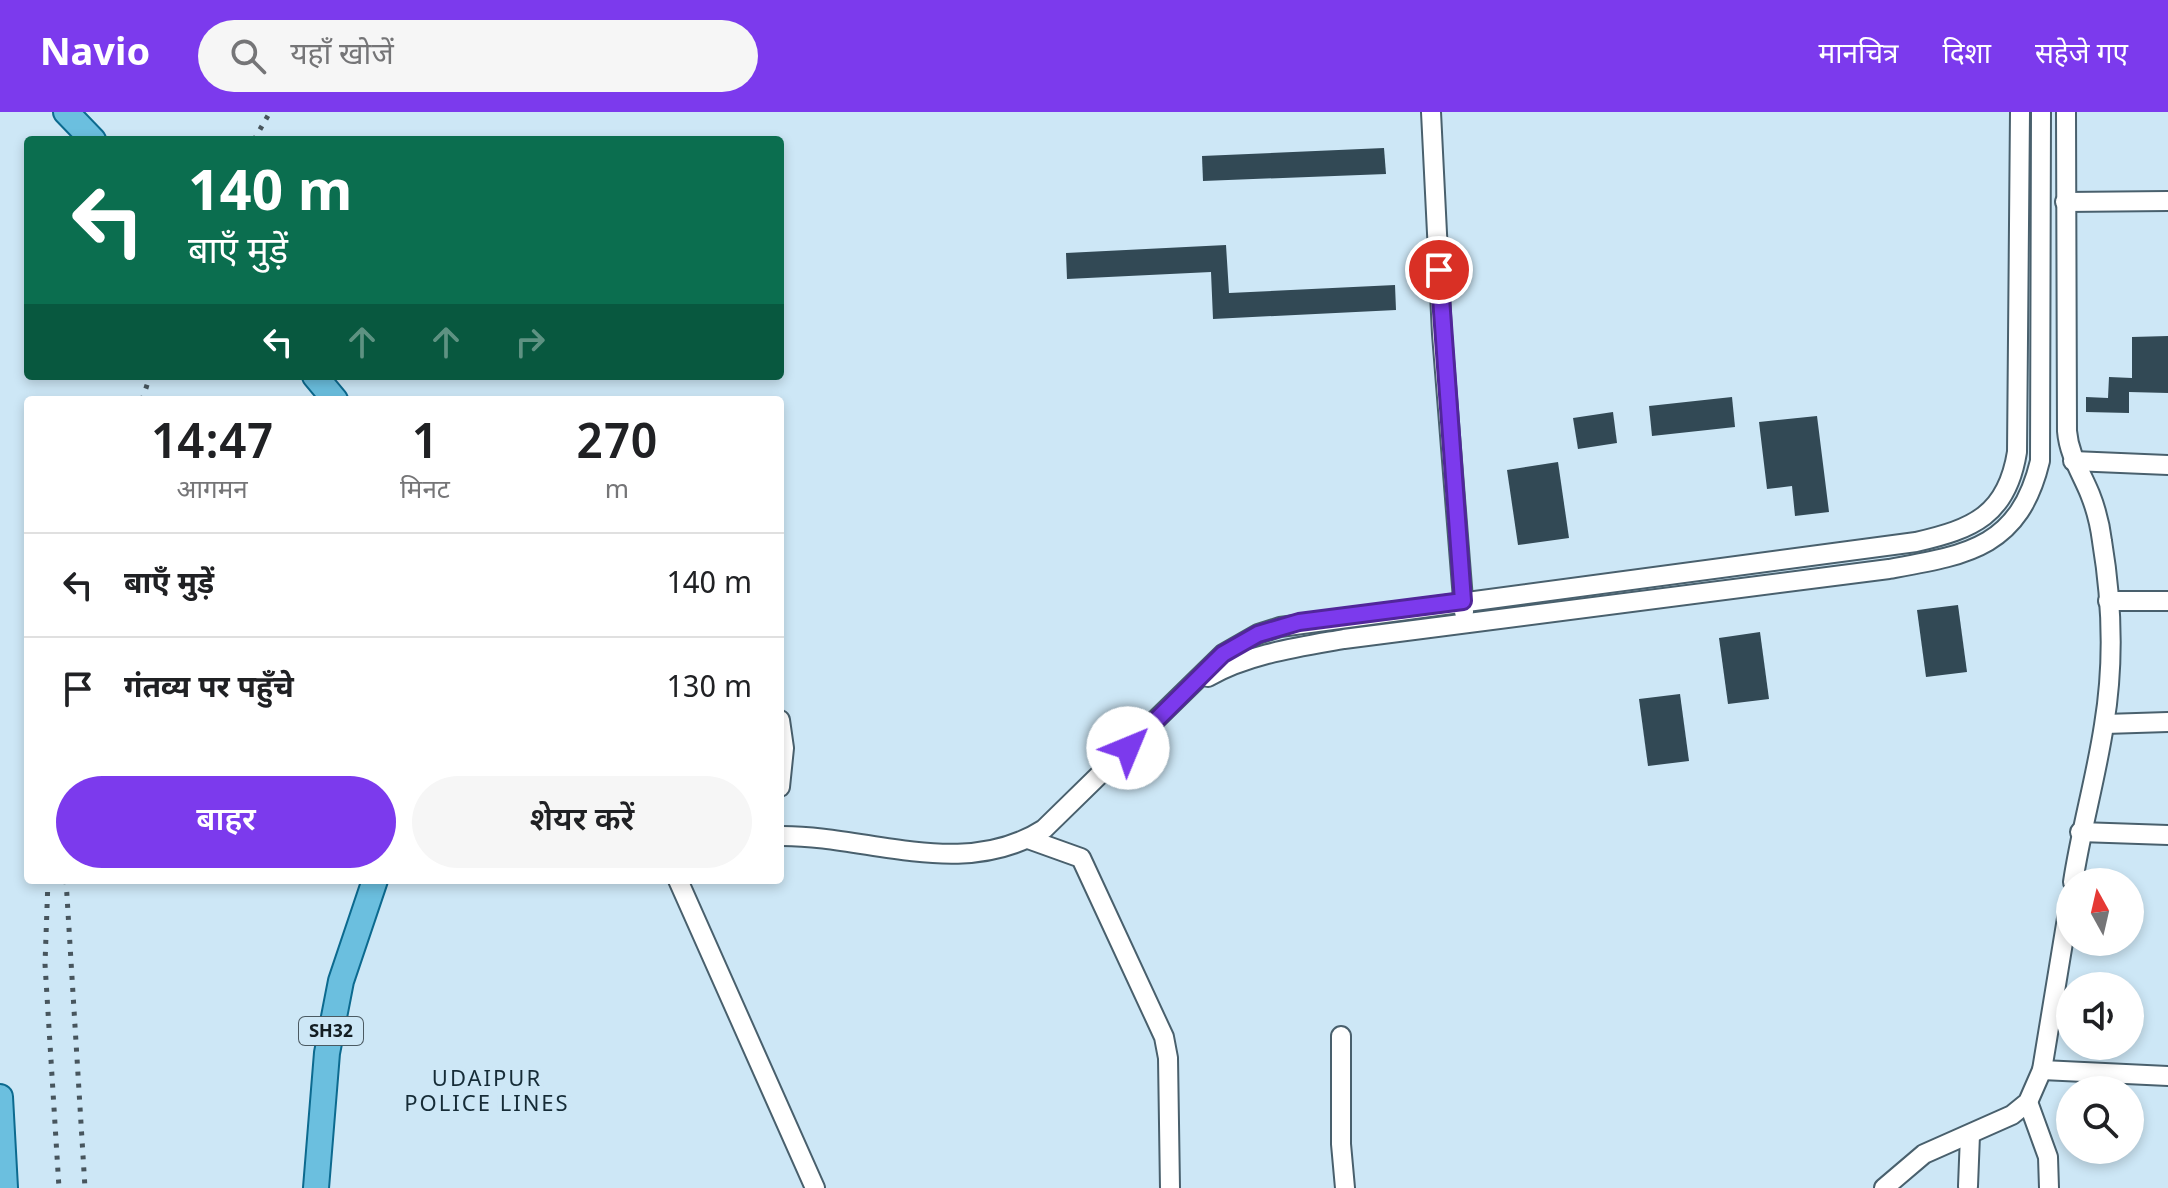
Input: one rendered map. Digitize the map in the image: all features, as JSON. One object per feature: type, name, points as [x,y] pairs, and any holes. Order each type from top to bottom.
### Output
[{"type":"main road","points":[[66,112],[89,136]]},
{"type":"main road","points":[[318,380],[332,396]]},
{"type":"main road","name":"SH32","points":[[316,1188],[327,1053],[341,981],[374,884]]},
{"type":"main road","points":[[0,1097],[5,1188]]},
{"type":"street","points":[[1431,112],[1442,334],[1465,623]]},
{"type":"street","points":[[784,836],[946,854],[1003,849],[1028,839],[1044,829],[1223,654],[1238,644],[1280,627],[1916,542],[1963,530],[1981,521],[2003,495],[2011,479],[2017,452],[2020,112]]},
{"type":"street","points":[[1188,689],[1218,671],[1274,653],[1344,639],[1925,562],[1973,549],[2008,528],[2030,496],[2040,461],[2041,112]]},
{"type":"street","points":[[2066,112],[2067,431],[2073,461],[2096,512],[2102,542],[2110,666],[2105,724],[2080,832],[2075,868]]},
{"type":"street","points":[[2065,202],[2168,201]]},
{"type":"street","points":[[2073,461],[2168,465]]},
{"type":"street","points":[[2108,601],[2168,601]]},
{"type":"street","points":[[2105,724],[2168,722]]},
{"type":"street","points":[[2080,832],[2168,835]]},
{"type":"street","points":[[1028,839],[1081,858],[1164,1037],[1168,1058],[1170,1188]]},
{"type":"street","points":[[680,884],[815,1188]]},
{"type":"street","points":[[1884,1188],[1924,1154],[2012,1115],[2028,1102],[2042,1070],[2061,956]]},
{"type":"street","points":[[1341,1036],[1341,1144],[1345,1188]]},
{"type":"street","points":[[2042,1070],[2168,1076]]},
{"type":"street","points":[[2028,1102],[2048,1157],[2049,1188]]},
{"type":"street","points":[[1968,1186],[1970,1135]]},
{"type":"building","points":[[1384,148],[1386,174],[1203,181],[1202,156]]},
{"type":"building","points":[[1226,245],[1229,293],[1395,285],[1396,310],[1213,319],[1211,272],[1067,279],[1066,253]]},
{"type":"building","points":[[2168,336],[2168,393],[2129,392],[2129,413],[2086,412],[2086,397],[2108,398],[2109,377],[2132,378],[2132,337]]},
{"type":"building","points":[[1732,397],[1735,427],[1652,436],[1649,406]]},
{"type":"building","points":[[1613,412],[1617,443],[1578,449],[1573,418]]},
{"type":"building","points":[[1817,416],[1829,512],[1795,516],[1792,486],[1767,489],[1759,422]]},
{"type":"building","points":[[1558,462],[1569,538],[1518,545],[1507,470]]},
{"type":"building","points":[[1958,605],[1967,672],[1926,677],[1917,610]]},
{"type":"building","points":[[1760,632],[1769,699],[1728,704],[1719,638]]},
{"type":"building","points":[[1680,694],[1689,761],[1648,766],[1639,699]]},
{"type":"railway","points":[[256,136],[270,112]]},
{"type":"railway","points":[[143,396],[149,380]]},
{"type":"railway","points":[[48,884],[45,964],[59,1188]]},
{"type":"railway","points":[[66,884],[85,1188]]},
{"type":"district","name":"UDAIPUR POLICE LINES","points":[[487,1090]]},
{"type":"route","points":[[1128,748],[1223,654],[1258,634],[1299,622],[1463,601],[1439,270]]}]
